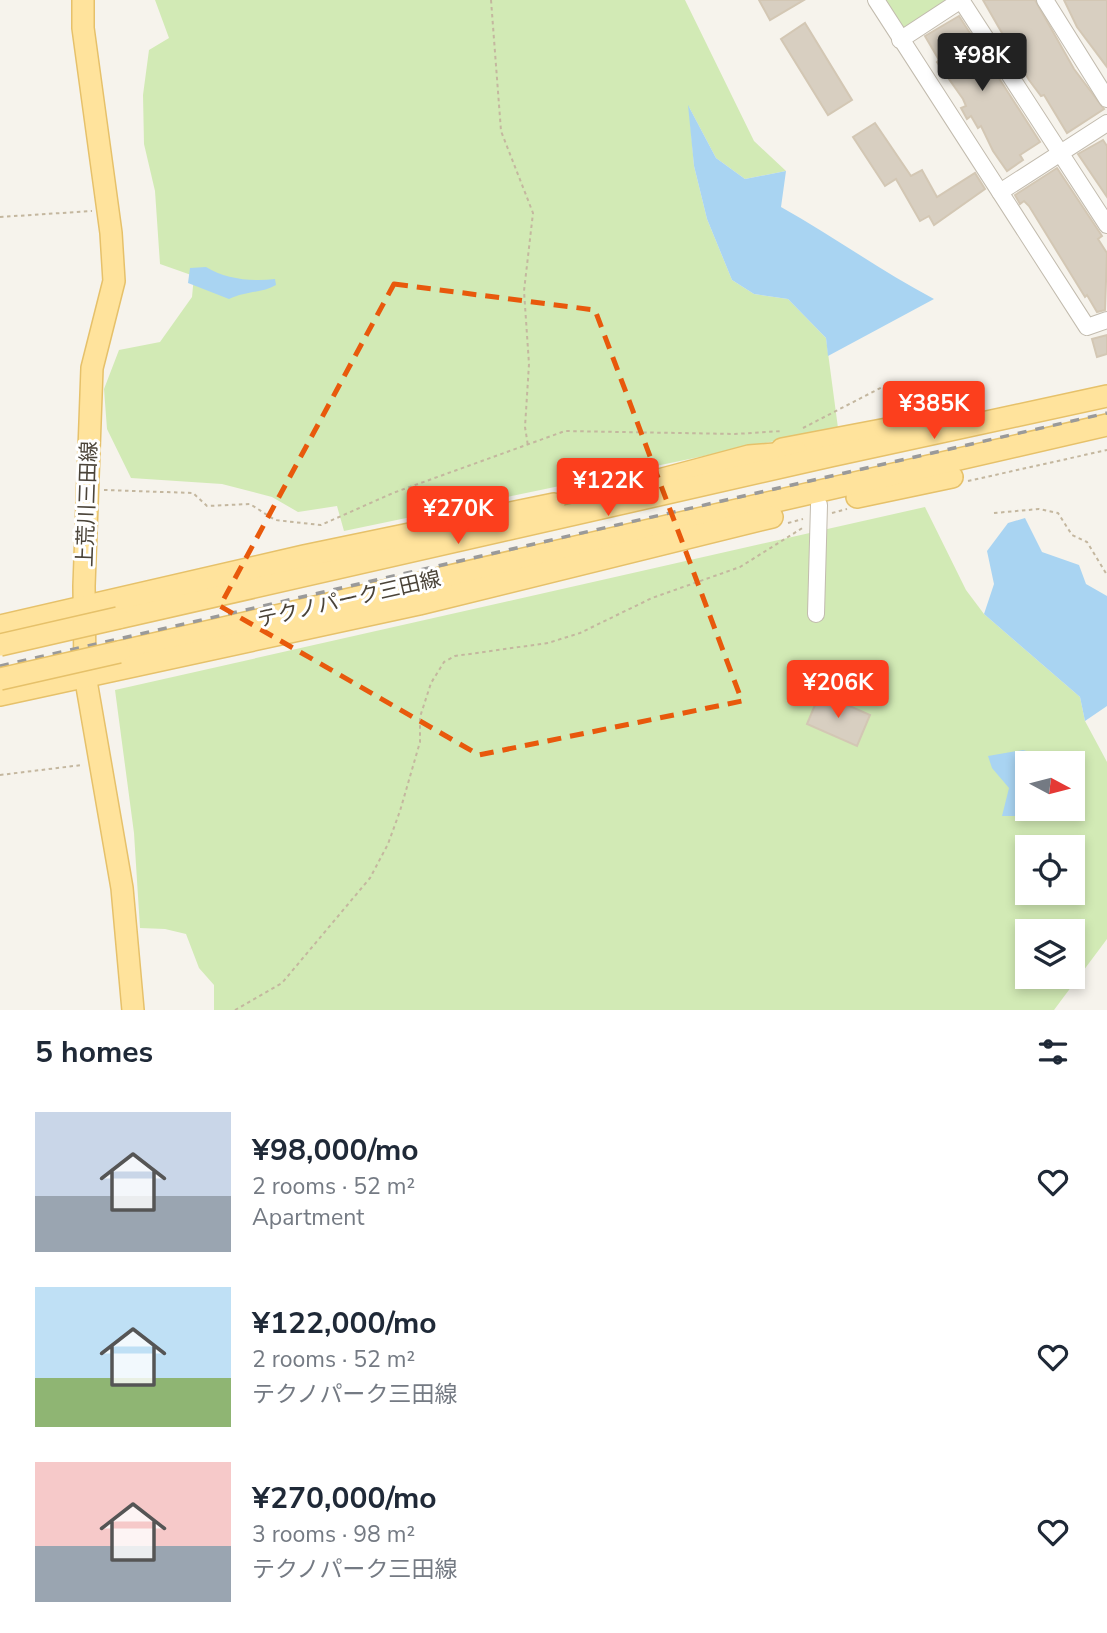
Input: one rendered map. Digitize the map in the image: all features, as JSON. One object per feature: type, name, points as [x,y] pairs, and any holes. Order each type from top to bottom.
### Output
[{"type":"main road","name":"上荒川三田線","points":[[83,0],[88,79],[107,210],[114,281],[92,368],[84,605],[85,675],[122,888],[133,1010]]},
{"type":"main road","points":[[0,626],[84,605],[631,487],[749,456],[1027,404],[1107,381]]},
{"type":"main road","name":"テクノパーク三田線","points":[[0,645],[830,456],[1107,396]]},
{"type":"main road","name":"テクノパーク三田線","points":[[0,679],[983,456],[1107,425]]},
{"type":"main road","points":[[0,695],[419,604],[1107,438]]},
{"type":"main road","points":[[749,456],[802,452],[830,456]]},
{"type":"main road","points":[[822,508],[983,456]]},
{"type":"street","points":[[876,0],[1087,327],[1107,320]]},
{"type":"street","points":[[900,40],[961,0],[1107,225]]},
{"type":"street","points":[[1045,0],[1107,99]]},
{"type":"street","points":[[999,192],[1107,123]]},
{"type":"street","points":[[816,614],[822,508]]},
{"type":"path","points":[[491,0],[501,131],[533,214],[524,291],[529,364],[525,427],[529,446]]},
{"type":"path","points":[[0,217],[107,210]]},
{"type":"path","points":[[805,444],[799,430],[835,409],[892,382],[913,386]]},
{"type":"path","points":[[89,490],[193,493],[207,506],[250,504],[275,520],[321,525],[393,493],[565,431],[735,434],[786,431]]},
{"type":"path","points":[[235,1010],[282,983],[370,878],[388,844],[400,811],[420,742],[420,717],[431,683],[444,662],[455,656],[548,643],[580,633],[652,598],[740,567],[822,508]]},
{"type":"path","points":[[994,513],[1039,509],[1058,513],[1072,535],[1087,542],[1107,575]]},
{"type":"path","points":[[0,775],[99,763]]},
{"type":"highlighted area","points":[[394,284],[595,310],[742,701],[479,755],[220,606]]},
{"type":"green space","points":[[155,0],[685,0],[754,141],[786,171],[745,179],[716,158],[689,107],[694,166],[707,219],[732,280],[754,294],[788,299],[826,338],[838,428],[344,531],[337,506],[298,512],[272,497],[222,484],[131,478],[107,429],[104,389],[119,350],[160,342],[192,297],[194,276],[160,264],[155,191],[144,144],[143,95],[149,50],[169,38]]},
{"type":"green space","points":[[881,0],[959,0],[904,36]]},
{"type":"green space","points":[[925,507],[966,590],[984,614],[1080,697],[1085,721],[1107,762],[1107,939],[1085,968],[1085,919],[1015,919],[1015,989],[1070,989],[1054,1010],[214,1010],[214,985],[199,968],[186,934],[165,929],[140,928],[134,833],[115,690]]},
{"type":"water","points":[[688,105],[716,158],[745,179],[786,171],[781,207],[934,299],[828,356],[826,338],[788,299],[754,294],[732,280],[707,219],[694,166]]},
{"type":"water","points":[[206,267],[239,279],[275,279],[276,285],[229,299],[188,283],[190,268]]},
{"type":"water","points":[[1025,518],[1042,552],[1079,565],[1086,584],[1107,596],[1107,706],[1085,721],[1080,697],[984,614],[994,584],[987,551],[1008,523]]},
{"type":"water","points":[[1015,751],[1015,816],[1002,816],[1009,788],[992,768],[988,756]]},
{"type":"building","points":[[759,0],[804,0],[770,20]]},
{"type":"building","points":[[983,0],[1035,0],[1074,69],[1104,109],[1067,133],[1044,95],[1041,96],[1029,80]]},
{"type":"building","points":[[1064,0],[1107,0],[1107,67],[1077,27]]},
{"type":"building","points":[[959,16],[1040,142],[1020,155],[1023,160],[1007,171],[993,151],[981,126],[978,128],[971,116],[967,119],[961,108],[966,106],[963,99],[937,62],[939,60],[925,36]]},
{"type":"building","points":[[805,23],[852,100],[828,115],[781,39]]},
{"type":"building","points":[[875,123],[911,176],[922,170],[937,197],[975,173],[985,189],[934,225],[929,216],[920,221],[896,179],[885,186],[853,137]]},
{"type":"building","points":[[1103,140],[1107,146],[1107,197],[1078,154]]},
{"type":"building","points":[[1057,168],[1102,236],[1098,239],[1107,253],[1105,310],[1097,312],[1087,295],[1085,297],[1029,206],[1024,201],[1020,204],[1015,195]]},
{"type":"building","points":[[1107,335],[1107,354],[1097,357],[1092,339]]},
{"type":"building","points":[[820,693],[870,715],[857,746],[807,724]]},
{"type":"railway","points":[[0,666],[1107,413]]}]
